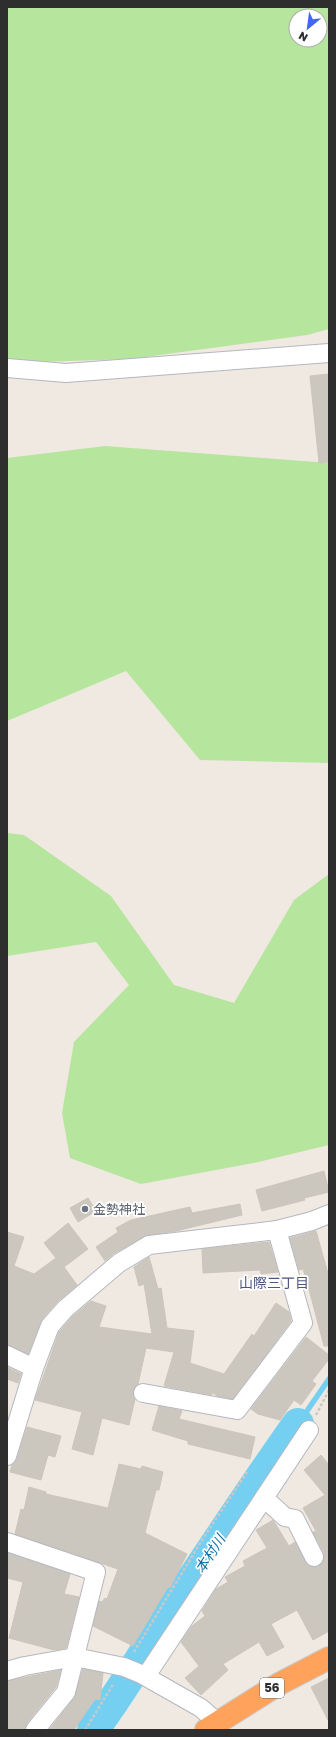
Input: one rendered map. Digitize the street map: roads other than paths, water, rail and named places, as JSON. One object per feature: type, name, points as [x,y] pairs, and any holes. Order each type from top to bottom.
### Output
[{"type":"highway","name":"56","points":[[212,1726],[279,1684],[329,1658]]},
{"type":"street","points":[[7,368],[66,373],[329,353]]},
{"type":"street","points":[[7,1456],[34,1368],[50,1326],[65,1309],[119,1263],[149,1245],[277,1230],[312,1221],[329,1214]]},
{"type":"street","points":[[143,1393],[237,1410],[303,1323],[277,1230]]},
{"type":"street","points":[[7,1355],[34,1368]]},
{"type":"street","points":[[135,1671],[264,1498],[309,1430]]},
{"type":"street","points":[[264,1498],[285,1517],[295,1519],[314,1557]]},
{"type":"street","points":[[7,1542],[96,1572],[66,1692],[36,1730]]},
{"type":"street","points":[[7,1671],[25,1666],[75,1657],[135,1671],[201,1708],[212,1726]]},
{"type":"waterway","name":"本村川","points":[[298,1424],[329,1379]]},
{"type":"waterway","name":"本村川","points":[[93,1730],[298,1424]]},
{"type":"place","name":"金勢神社","points":[[85,1209]]},
{"type":"district","name":"山際三丁目","points":[[274,1283]]}]
